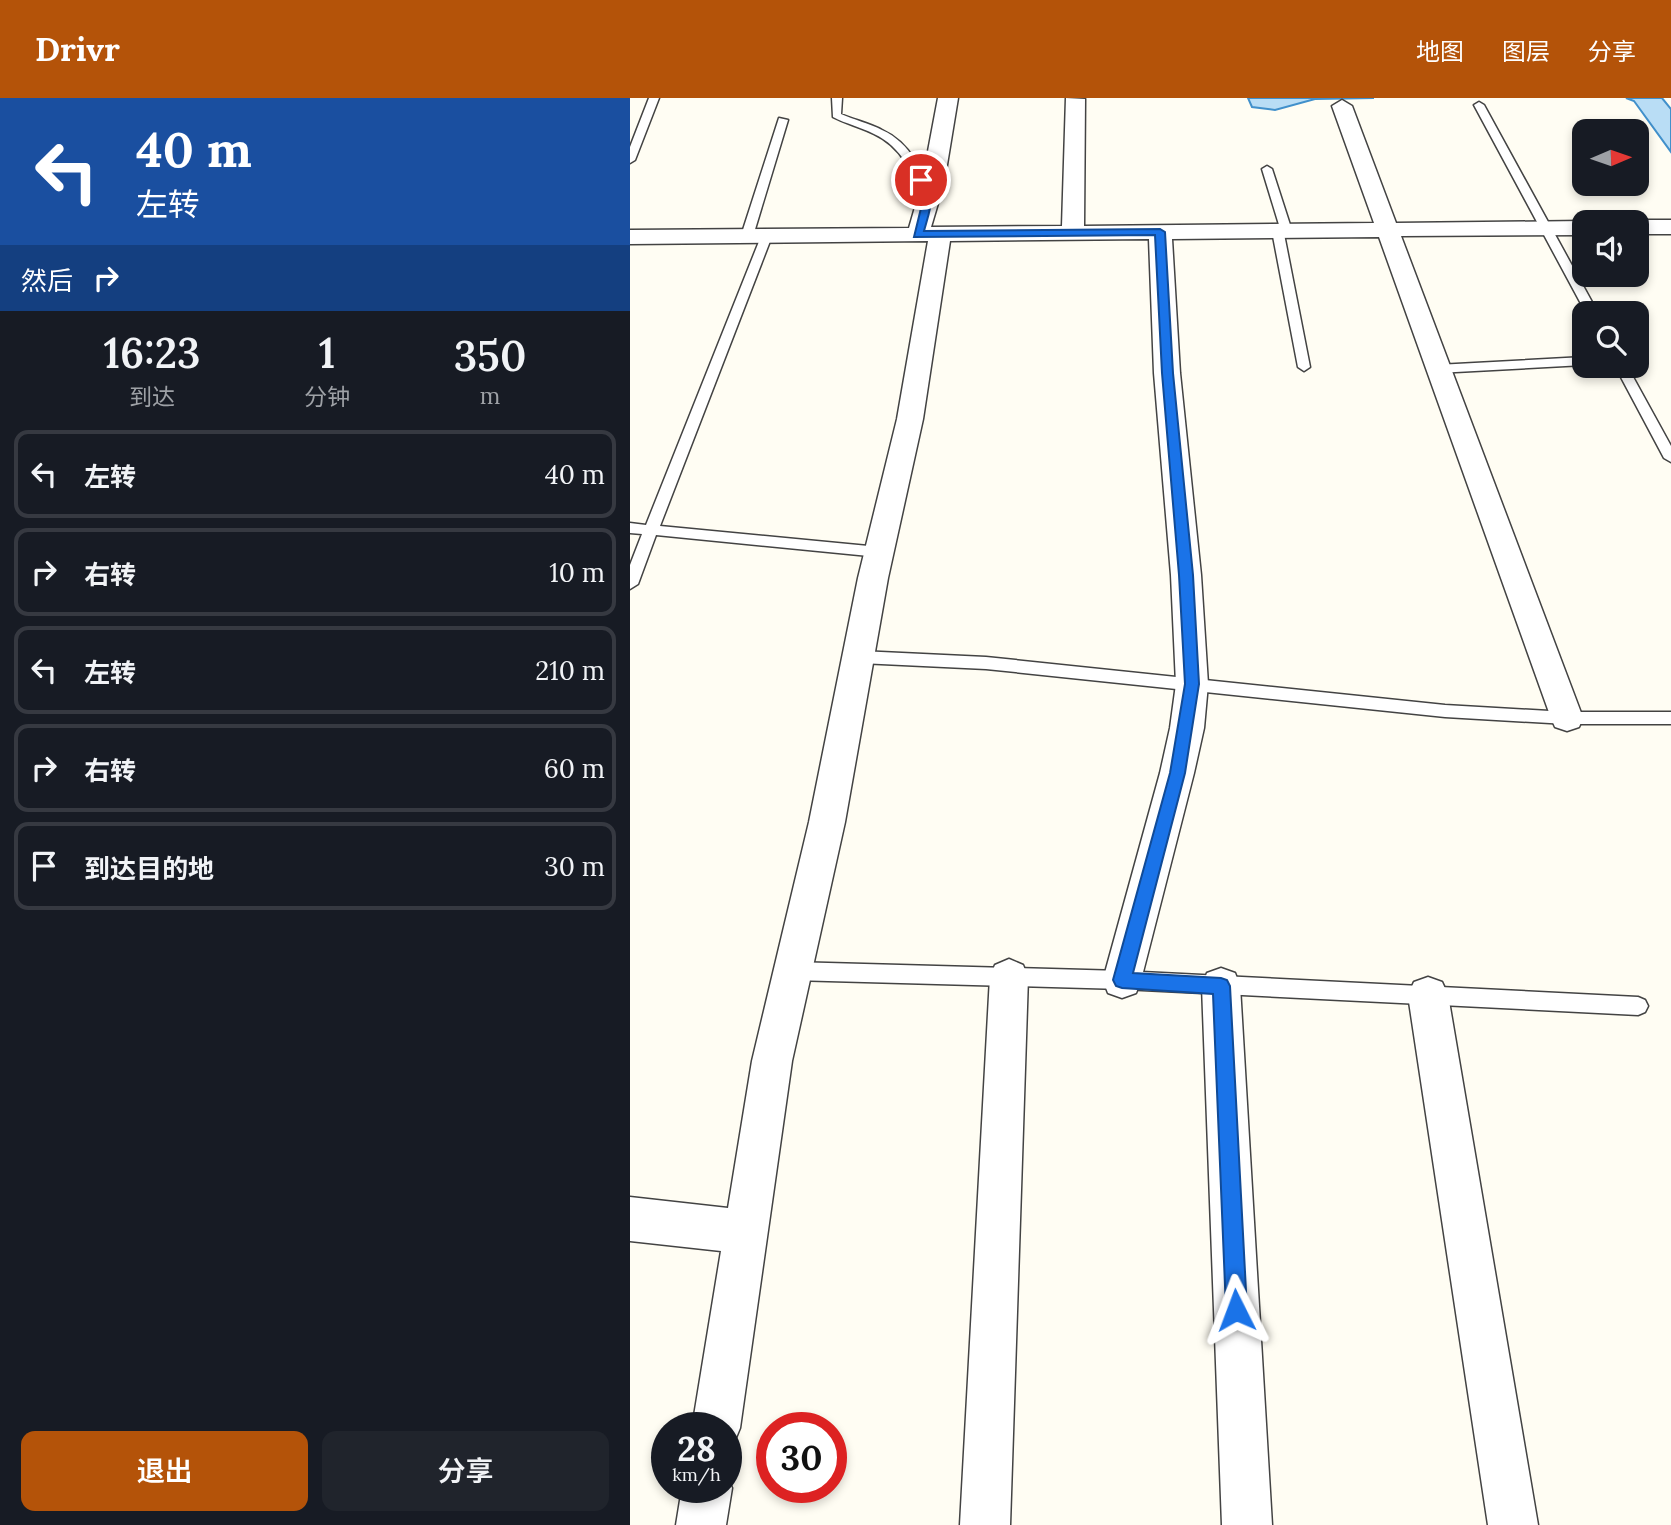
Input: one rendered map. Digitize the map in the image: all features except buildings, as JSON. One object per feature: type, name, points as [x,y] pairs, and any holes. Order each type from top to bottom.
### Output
[{"type":"street","points":[[719,1412],[772,1061],[860,657],[879,552],[910,419],[929,234],[928,200],[948,98]]},
{"type":"street","points":[[1073,233],[1075,99]]},
{"type":"street","points":[[1342,106],[1567,718]]},
{"type":"street","points":[[1649,227],[1671,227]]},
{"type":"street","points":[[630,237],[1572,228]]},
{"type":"street","points":[[1122,980],[1177,773],[1192,684],[1186,575],[1167,373],[1160,232]]},
{"type":"street","points":[[985,1525],[1009,977]]},
{"type":"street","points":[[1221,986],[1247,1525]]},
{"type":"street","points":[[1428,995],[1513,1525]]},
{"type":"street","points":[[630,1219],[747,1232]]},
{"type":"street","points":[[701,1525],[705,1503]]},
{"type":"lane","points":[[630,160],[654,98]]},
{"type":"lane","points":[[837,98],[836,115],[878,132],[903,149],[921,180],[928,200]]},
{"type":"lane","points":[[1479,105],[1586,301]]},
{"type":"lane","points":[[630,584],[756,236],[783,120]]},
{"type":"lane","points":[[1267,169],[1282,231],[1304,366]]},
{"type":"lane","points":[[1437,369],[1572,362]]},
{"type":"lane","points":[[1628,378],[1671,458]]},
{"type":"lane","points":[[630,528],[879,552]]},
{"type":"lane","points":[[860,657],[986,663],[1445,710],[1567,718],[1671,718]]},
{"type":"lane","points":[[792,971],[1122,980],[1638,1006]]},
{"type":"water","points":[[1248,98],[1374,98],[1315,99],[1275,110],[1252,107]]},
{"type":"water","points":[[1626,98],[1662,98],[1671,109],[1671,152],[1649,119],[1634,101]]},
{"type":"route","points":[[921,180],[928,200],[918,234],[1160,232],[1167,373],[1186,575],[1192,684],[1187,728],[1177,773],[1122,980],[1221,986],[1236,1310]]}]
